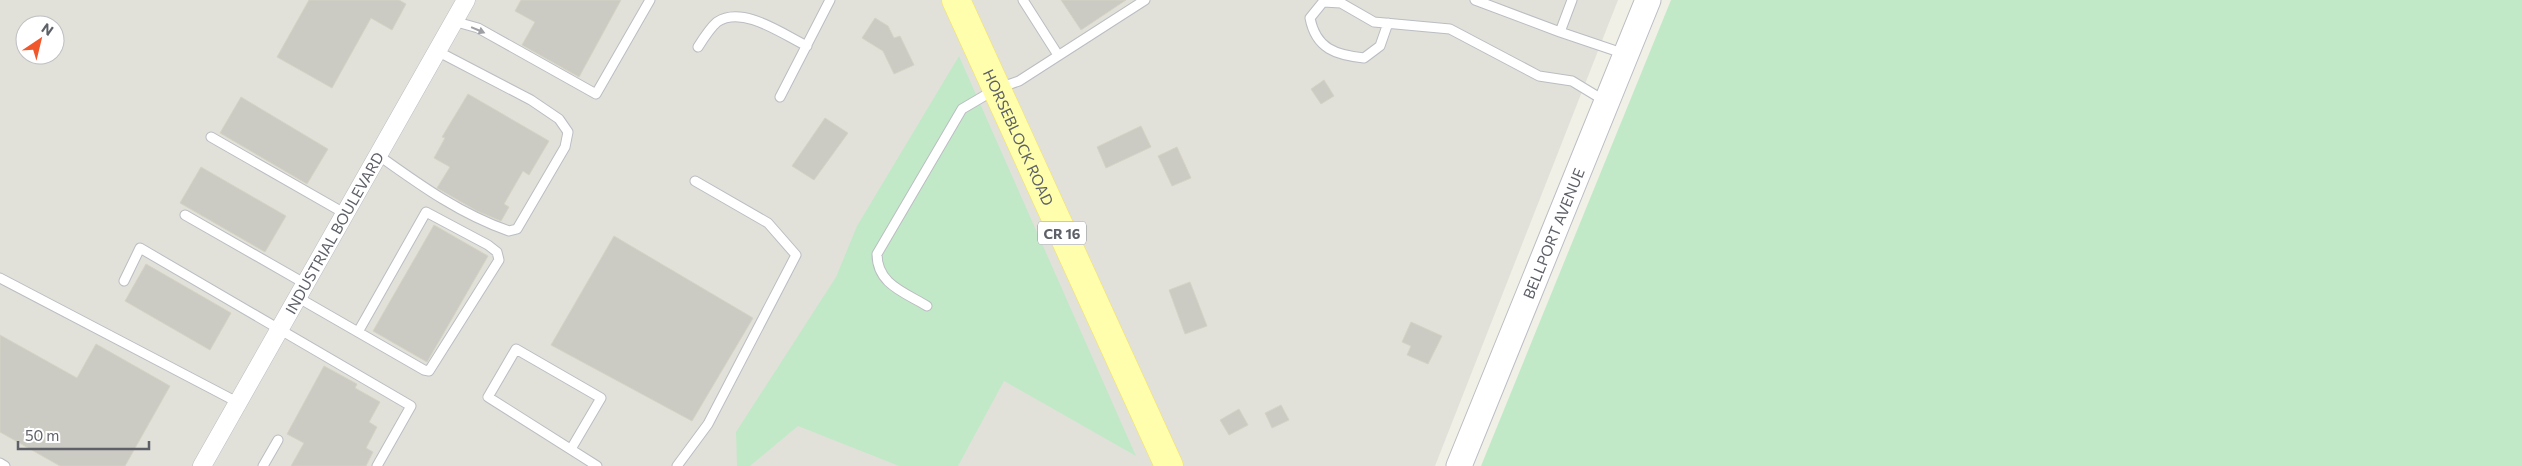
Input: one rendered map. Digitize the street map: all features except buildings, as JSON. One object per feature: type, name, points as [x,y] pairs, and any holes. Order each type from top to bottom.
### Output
[{"type":"main road","name":"HORSEBLOCK ROAD","points":[[956,0],[1169,466]]},
{"type":"main road","name":"BELLPORT AVENUE","points":[[1459,466],[1648,0]]},
{"type":"street","name":"INDUSTRIAL BOULEVARD","points":[[202,466],[466,0]]},
{"type":"lane","points":[[453,22],[478,28],[596,94],[650,0]]},
{"type":"lane","points":[[780,98],[830,0]]},
{"type":"lane","points":[[1023,0],[1058,56]]},
{"type":"lane","points":[[927,306],[883,277],[877,266],[877,254],[962,109],[996,89],[1019,80],[1145,0]]},
{"type":"lane","points":[[1475,0],[1560,32],[1626,54]]},
{"type":"lane","points":[[1560,32],[1572,0]]},
{"type":"lane","points":[[1388,23],[1380,46],[1364,58],[1338,56],[1323,44],[1312,31],[1310,18],[1323,2],[1341,3],[1374,22],[1388,23],[1450,29],[1539,76],[1572,81],[1607,102]]},
{"type":"lane","points":[[698,46],[716,23],[730,15],[748,17],[806,46]]},
{"type":"lane","points":[[378,155],[426,190],[458,209],[509,230],[517,229],[565,147],[568,132],[559,118],[476,70],[436,51]]},
{"type":"lane","points":[[211,137],[344,213]]},
{"type":"lane","points":[[677,466],[708,424],[796,255],[768,223],[696,181]]},
{"type":"lane","points":[[185,215],[301,290],[358,332],[424,370],[429,371],[499,260],[497,252],[488,245],[426,212],[358,332]]},
{"type":"lane","points":[[124,281],[140,248],[411,406],[377,466]]},
{"type":"lane","points":[[0,278],[238,403]]},
{"type":"lane","points":[[571,449],[601,398],[516,349],[488,397],[597,466]]},
{"type":"lane","points":[[263,466],[278,440]]},
{"type":"lane","points":[[0,463],[5,466]]},
{"type":"shaded area","points":[[0,0],[1618,0],[1435,466],[0,466]]},
{"type":"green space","points":[[1671,0],[2522,0],[2522,466],[1481,466]]},
{"type":"green space","points":[[959,56],[1136,456],[1004,381],[958,466],[899,466],[798,426],[750,466],[737,466],[736,432],[836,277],[857,226]]}]
